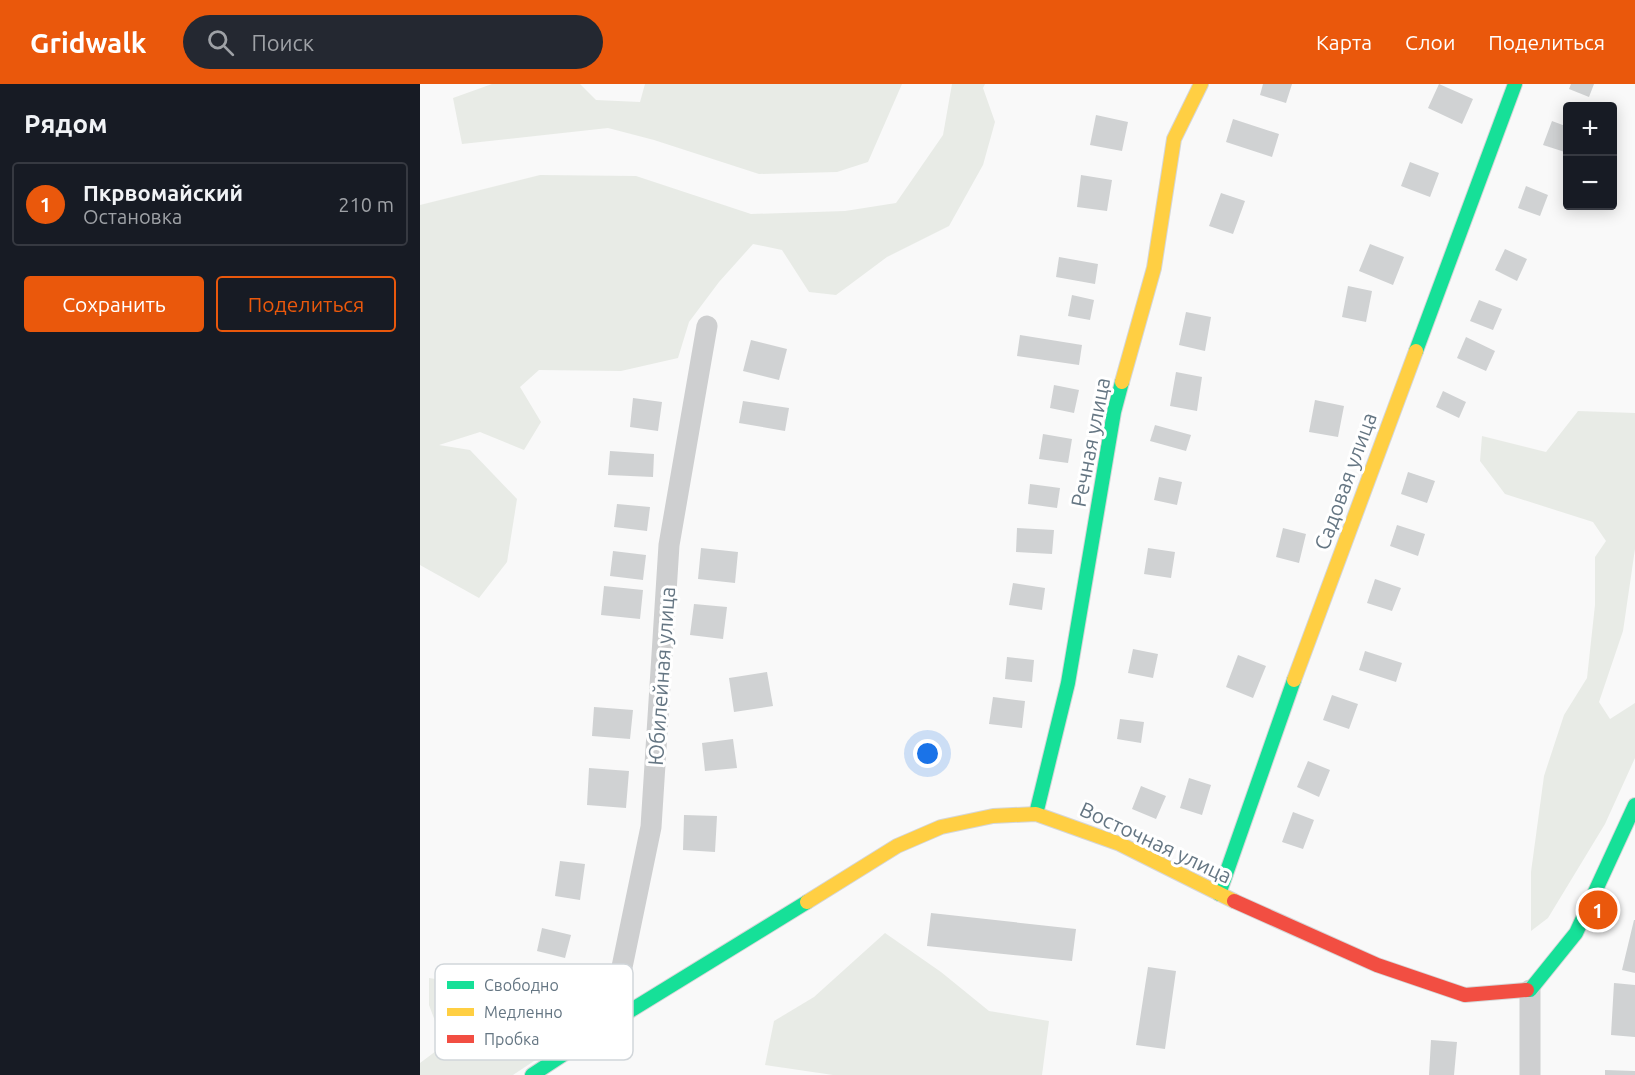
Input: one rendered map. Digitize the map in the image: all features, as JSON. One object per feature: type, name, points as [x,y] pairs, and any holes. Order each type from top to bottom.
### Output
[{"type":"street","name":"Речная улица","points":[[1036,814],[1068,683],[1114,412],[1154,268],[1174,139],[1201,84]]},
{"type":"street","name":"Садовая улица","points":[[1219,894],[1291,688],[1515,84]]},
{"type":"street","name":"Юбилейная улица","points":[[623,964],[651,827],[669,545],[707,326]]},
{"type":"street","points":[[1530,1075],[1530,990],[1576,933],[1635,805]]},
{"type":"street","name":"Восточная улица","points":[[633,1009],[897,846],[941,827],[993,816],[1036,814],[1120,844],[1219,894],[1377,965],[1466,996],[1530,990]]},
{"type":"street","name":"Восточная улица","points":[[532,1075],[555,1060]]},
{"type":"shaded area","points":[[492,84],[580,84],[596,100],[640,102],[645,84],[902,84],[868,162],[837,172],[759,174],[654,140],[608,128],[462,144],[453,98]]},
{"type":"shaded area","points":[[952,84],[985,84],[983,88],[995,122],[983,165],[949,226],[887,257],[836,295],[809,292],[782,250],[753,244],[719,282],[689,322],[678,358],[621,371],[539,370],[520,387],[541,422],[524,450],[480,432],[439,445],[470,450],[517,499],[507,562],[479,598],[420,565],[420,205],[540,175],[636,176],[751,214],[845,211],[896,203],[943,135]]},
{"type":"shaded area","points":[[1578,411],[1635,413],[1635,549],[1623,631],[1599,702],[1610,719],[1635,703],[1635,758],[1605,824],[1548,918],[1531,931],[1531,872],[1544,776],[1564,715],[1587,678],[1595,605],[1595,557],[1606,541],[1593,522],[1505,494],[1480,461],[1482,436],[1546,452]]},
{"type":"shaded area","points":[[885,933],[941,972],[989,1011],[1049,1021],[1042,1075],[833,1075],[765,1065],[774,1021],[814,997]]},
{"type":"shaded area","points":[[429,978],[435,979],[435,1021],[429,1005]]},
{"type":"shaded area","points":[[435,1052],[435,1060],[536,1060],[513,1075],[420,1075],[420,1063]]},
{"type":"building","points":[[1263,84],[1292,84],[1286,103],[1260,95]]},
{"type":"building","points":[[1439,84],[1473,99],[1462,124],[1428,108]]},
{"type":"building","points":[[1571,84],[1594,84],[1589,97],[1569,89]]},
{"type":"building","points":[[1096,115],[1128,122],[1122,151],[1090,145]]},
{"type":"building","points":[[1233,119],[1279,134],[1272,157],[1226,142]]},
{"type":"building","points":[[1552,121],[1563,125],[1563,151],[1543,145]]},
{"type":"building","points":[[1410,162],[1439,173],[1430,197],[1401,186]]},
{"type":"building","points":[[1081,175],[1112,180],[1107,211],[1077,207]]},
{"type":"building","points":[[1526,186],[1548,195],[1540,216],[1518,208]]},
{"type":"building","points":[[1221,193],[1245,201],[1233,234],[1209,226]]},
{"type":"building","points":[[1370,244],[1404,257],[1393,285],[1359,271]]},
{"type":"building","points":[[1505,249],[1527,259],[1517,281],[1495,270]]},
{"type":"building","points":[[1059,257],[1098,264],[1095,284],[1056,277]]},
{"type":"building","points":[[1348,286],[1372,291],[1366,322],[1342,317]]},
{"type":"building","points":[[1072,295],[1094,300],[1090,320],[1068,316]]},
{"type":"building","points":[[1479,300],[1502,309],[1493,330],[1470,321]]},
{"type":"building","points":[[1186,312],[1211,317],[1205,351],[1179,345]]},
{"type":"building","points":[[1020,335],[1082,345],[1079,365],[1017,356]]},
{"type":"building","points":[[1466,337],[1495,351],[1486,371],[1457,358]]},
{"type":"building","points":[[751,340],[787,349],[779,380],[743,371]]},
{"type":"building","points":[[1176,372],[1202,377],[1197,411],[1170,406]]},
{"type":"building","points":[[1054,385],[1079,390],[1074,413],[1050,408]]},
{"type":"building","points":[[1443,391],[1466,402],[1459,418],[1436,407]]},
{"type":"building","points":[[633,398],[662,402],[658,431],[630,427]]},
{"type":"building","points":[[1315,400],[1344,406],[1338,437],[1309,432]]},
{"type":"building","points":[[743,401],[789,408],[785,431],[739,423]]},
{"type":"building","points":[[1155,425],[1191,435],[1186,451],[1150,441]]},
{"type":"building","points":[[1043,434],[1072,439],[1068,463],[1039,459]]},
{"type":"building","points":[[610,451],[654,454],[653,477],[608,475]]},
{"type":"building","points":[[1408,472],[1435,481],[1427,503],[1401,494]]},
{"type":"building","points":[[1159,477],[1182,482],[1177,505],[1154,500]]},
{"type":"building","points":[[1030,484],[1060,488],[1057,508],[1028,504]]},
{"type":"building","points":[[617,504],[650,507],[647,531],[614,527]]},
{"type":"building","points":[[1397,525],[1425,534],[1418,556],[1390,546]]},
{"type":"building","points":[[1017,528],[1054,530],[1052,554],[1016,552]]},
{"type":"building","points":[[1283,528],[1306,534],[1299,563],[1276,557]]},
{"type":"building","points":[[701,548],[738,552],[735,583],[698,579]]},
{"type":"building","points":[[1148,548],[1175,552],[1171,578],[1144,574]]},
{"type":"building","points":[[613,551],[646,555],[643,580],[610,576]]},
{"type":"building","points":[[1375,579],[1401,588],[1392,611],[1367,603]]},
{"type":"building","points":[[1013,583],[1045,588],[1042,610],[1009,605]]},
{"type":"building","points":[[604,586],[643,590],[640,619],[601,615]]},
{"type":"building","points":[[694,604],[727,607],[723,639],[690,635]]},
{"type":"building","points":[[1133,649],[1158,654],[1153,678],[1128,673]]},
{"type":"building","points":[[1365,651],[1402,663],[1396,682],[1359,670]]},
{"type":"building","points":[[1238,655],[1266,666],[1253,698],[1226,687]]},
{"type":"building","points":[[1007,657],[1034,660],[1032,682],[1005,679]]},
{"type":"building","points":[[767,672],[773,706],[734,712],[729,678]]},
{"type":"building","points":[[1332,695],[1358,704],[1349,729],[1323,720]]},
{"type":"building","points":[[993,697],[1025,701],[1022,728],[989,724]]},
{"type":"building","points":[[594,707],[633,710],[630,739],[592,736]]},
{"type":"building","points":[[1120,719],[1144,722],[1141,743],[1117,739]]},
{"type":"building","points":[[733,739],[737,768],[705,771],[702,743]]},
{"type":"building","points":[[1308,761],[1330,770],[1319,797],[1297,787]]},
{"type":"building","points":[[589,768],[629,771],[626,808],[587,805]]},
{"type":"building","points":[[1189,778],[1211,785],[1202,815],[1180,808]]},
{"type":"building","points":[[1141,786],[1166,796],[1156,819],[1132,809]]},
{"type":"building","points":[[1293,812],[1314,820],[1303,849],[1282,842]]},
{"type":"building","points":[[684,815],[717,816],[715,852],[683,850]]},
{"type":"building","points":[[560,861],[585,864],[580,900],[555,896]]},
{"type":"building","points":[[931,913],[1076,929],[1072,961],[927,946]]},
{"type":"building","points":[[1635,920],[1635,973],[1622,970]]},
{"type":"building","points":[[542,928],[571,935],[565,958],[537,951]]},
{"type":"building","points":[[1148,967],[1176,971],[1165,1049],[1136,1045]]},
{"type":"building","points":[[1614,983],[1635,985],[1635,1037],[1611,1035]]},
{"type":"building","points":[[1431,1040],[1457,1042],[1454,1075],[1429,1075]]},
{"type":"building","points":[[1605,1070],[1635,1071],[1635,1075],[1605,1075]]},
{"type":"traffic: fast","points":[[1416,351],[1515,84]]},
{"type":"traffic: fast","points":[[1036,814],[1068,683],[1114,412],[1122,382]]},
{"type":"traffic: fast","points":[[1219,894],[1294,680]]},
{"type":"traffic: fast","points":[[1527,990],[1530,990],[1576,933],[1635,805]]},
{"type":"traffic: fast","points":[[633,1009],[807,902]]},
{"type":"traffic: fast","points":[[532,1075],[555,1060]]},
{"type":"traffic: slow","points":[[1122,382],[1154,268],[1174,139],[1201,84]]},
{"type":"traffic: slow","points":[[1294,680],[1416,351]]},
{"type":"traffic: slow","points":[[807,902],[897,846],[941,827],[993,816],[1036,814],[1120,844],[1234,901]]},
{"type":"traffic: jam","points":[[1234,901],[1377,965],[1465,995],[1527,990]]},
{"type":"place","name":"Пкрвомайский","points":[[1598,910]]}]
